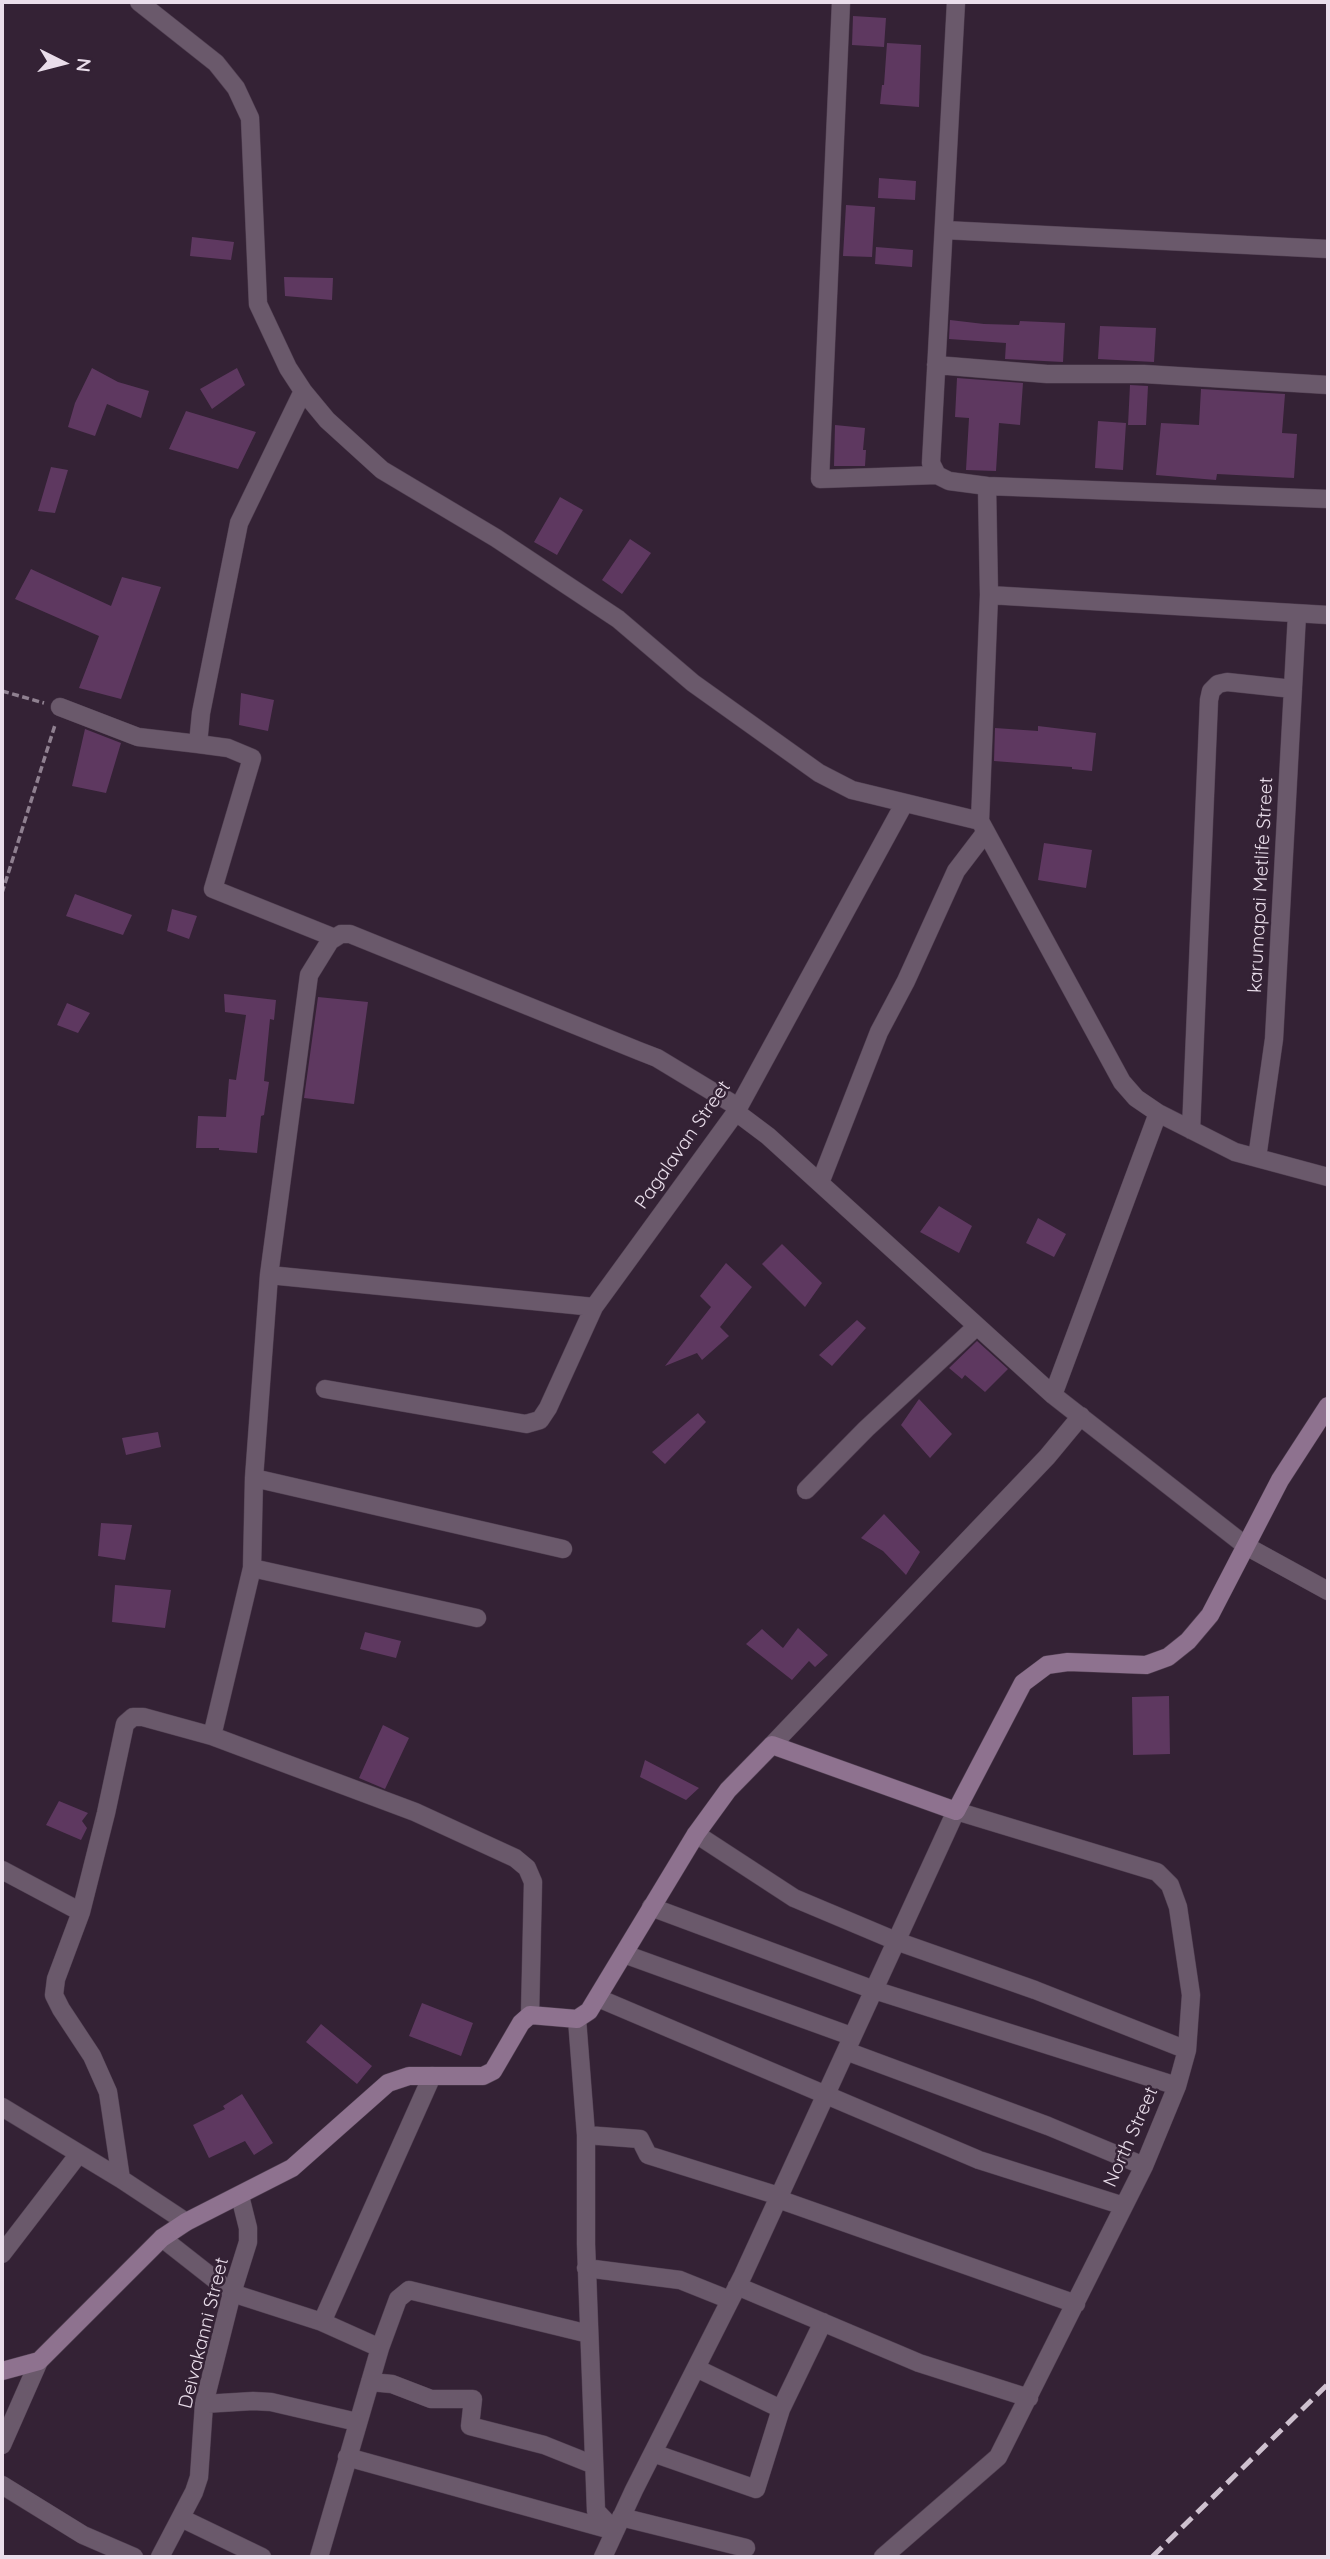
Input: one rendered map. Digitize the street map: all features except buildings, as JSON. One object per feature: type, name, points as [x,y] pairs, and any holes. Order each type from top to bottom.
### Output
[{"type":"street","points":[[139,2],[216,63],[236,88],[250,118],[258,304],[288,368],[327,420],[382,470],[496,538],[618,619],[694,684],[818,773],[852,790],[983,827],[1122,1082],[1136,1098],[1158,1113],[1235,1152],[1328,1177]]},
{"type":"street","points":[[841,2],[820,479],[937,475],[949,481],[987,486],[1328,499]]},
{"type":"street","points":[[937,475],[931,463],[956,2]]},
{"type":"street","points":[[944,230],[1328,249]]},
{"type":"street","points":[[936,365],[1047,374],[1144,374],[1328,385]]},
{"type":"street","points":[[198,744],[201,713],[239,523],[303,391]]},
{"type":"street","points":[[820,1183],[879,1032],[906,981],[957,870],[983,827],[989,595],[987,486]]},
{"type":"street","points":[[989,595],[1328,615]]},
{"type":"street","name":"karumapai Metlife Street","points":[[1257,1158],[1274,1039],[1297,614]]},
{"type":"street","points":[[1191,1130],[1211,691],[1218,684],[1227,682],[1293,689]]},
{"type":"street","points":[[61,708],[138,737],[228,748],[252,758],[214,889],[335,938]]},
{"type":"street","name":"Pagalavan Street","points":[[325,1389],[526,1424],[540,1420],[594,1307],[737,1110],[904,804]]},
{"type":"street","points":[[212,1736],[252,1568],[254,1479],[269,1275],[309,975],[330,941],[341,934],[350,934],[648,1054],[737,1110],[1053,1395],[1246,1546],[1328,1591]]},
{"type":"street","points":[[1053,1395],[1158,1113]]},
{"type":"street","points":[[269,1275],[594,1307]]},
{"type":"street","points":[[806,1490],[866,1429],[977,1326]]},
{"type":"street","points":[[603,2557],[734,2293],[956,1811],[1023,1683],[1047,1665],[1069,1662],[1146,1665],[1168,1657],[1188,1641],[1210,1615],[1280,1480],[1328,1406]]},
{"type":"street","points":[[2,2445],[39,2361],[162,2238],[186,2222],[292,2168],[388,2083],[400,2077],[483,2076],[493,2071],[521,2023],[530,2015],[577,2019],[589,2011],[696,1834],[728,1790],[1047,1458],[1081,1416]]},
{"type":"street","points":[[254,1479],[563,1549]]},
{"type":"street","points":[[252,1568],[477,1618]]},
{"type":"street","points":[[121,2179],[108,2092],[92,2056],[54,1995],[56,1979],[81,1912],[125,1724],[132,1717],[143,1717],[212,1736],[415,1812],[515,1858],[527,1868],[533,1882],[530,2015]]},
{"type":"street","points":[[772,1745],[956,1811]]},
{"type":"street","name":"North Street","points":[[883,2557],[998,2457],[1144,2166],[1177,2086],[1187,2050],[1191,1995],[1178,1907],[1170,1885],[1157,1872],[1147,1868],[956,1811]]},
{"type":"street","points":[[696,1834],[794,1898],[896,1941],[1035,1990],[1187,2050]]},
{"type":"street","points":[[2,1870],[81,1912]]},
{"type":"street","points":[[651,1907],[873,1990],[1177,2086]]},
{"type":"street","points":[[624,1954],[849,2043],[1144,2166]]},
{"type":"street","points":[[598,1998],[979,2160],[1124,2206]]},
{"type":"street","points":[[577,2019],[586,2136],[586,2268],[596,2511],[618,2524]]},
{"type":"street","points":[[322,2322],[432,2076]]},
{"type":"street","points":[[2,2107],[186,2222]]},
{"type":"street","points":[[586,2136],[640,2139],[648,2155],[779,2197],[1076,2304]]},
{"type":"street","points":[[2,2254],[78,2155]]},
{"type":"street","name":"Deivakanni Street","points":[[160,2557],[199,2477],[204,2404],[248,2242],[248,2228],[240,2196]]},
{"type":"street","points":[[162,2238],[232,2293],[322,2322],[380,2348]]},
{"type":"street","points":[[586,2268],[680,2280],[734,2293],[823,2322],[919,2363],[1029,2398]]},
{"type":"street","points":[[318,2557],[380,2348],[398,2299],[409,2290],[589,2334]]},
{"type":"street","points":[[653,2453],[756,2489],[781,2409],[823,2322]]},
{"type":"street","points":[[2,2371],[39,2361]]},
{"type":"street","points":[[695,2368],[781,2409]]},
{"type":"street","points":[[370,2382],[392,2384],[431,2399],[472,2399],[470,2426],[544,2445],[594,2465]]},
{"type":"street","points":[[204,2404],[271,2402],[358,2422]]},
{"type":"street","points":[[347,2456],[618,2524],[746,2548]]},
{"type":"street","points":[[2,2485],[83,2535],[134,2557]]},
{"type":"street","points":[[180,2518],[259,2557]]},
{"type":"path","points":[[2,691],[61,708],[2,893]]},
{"type":"railway","points":[[1152,2557],[1328,2384]]}]
